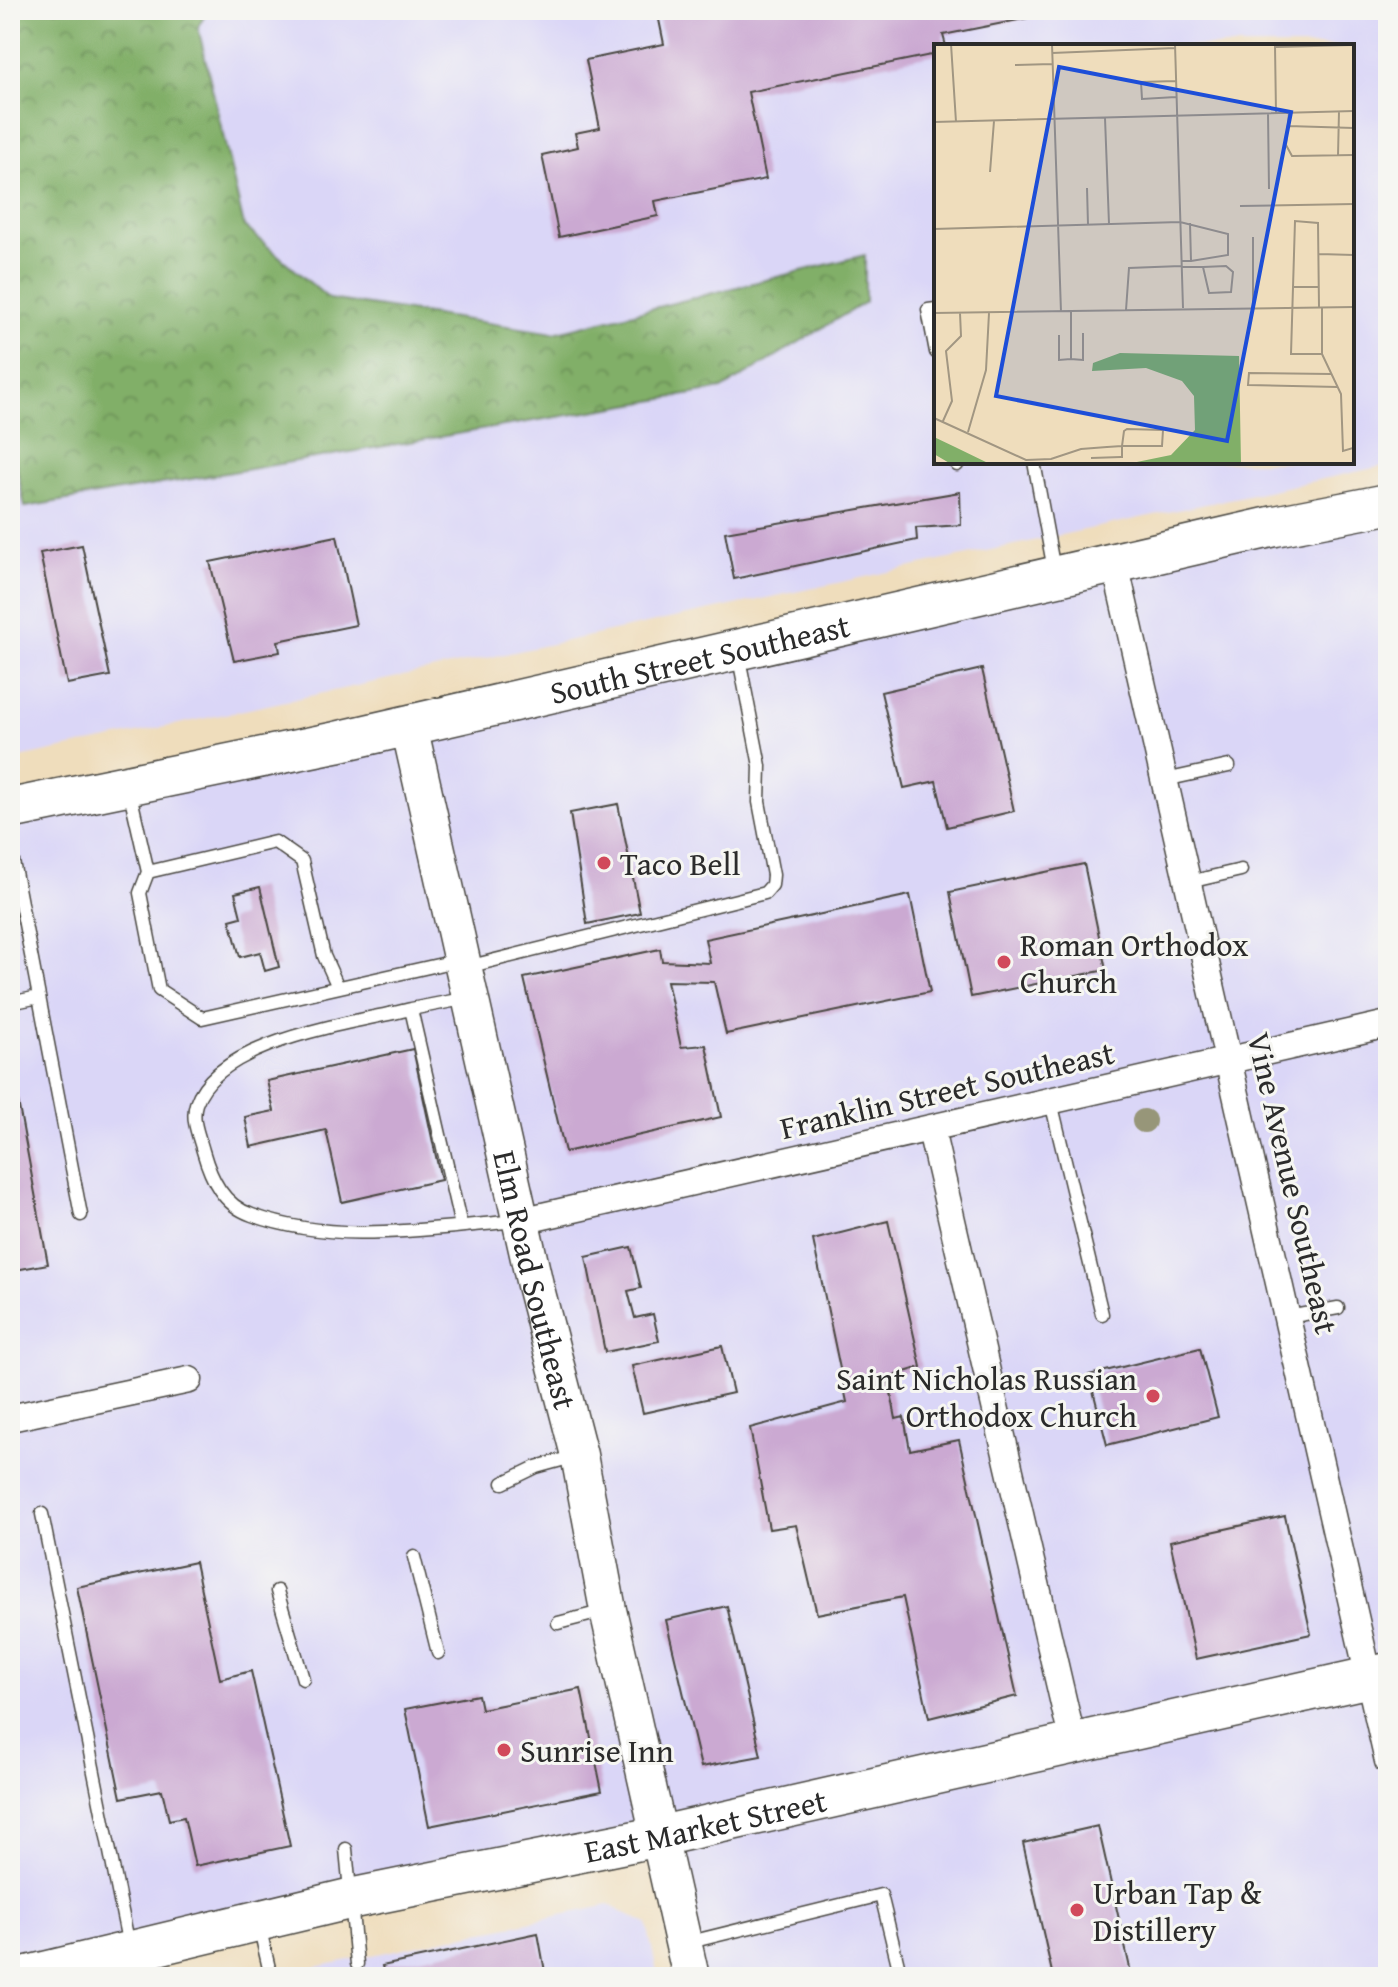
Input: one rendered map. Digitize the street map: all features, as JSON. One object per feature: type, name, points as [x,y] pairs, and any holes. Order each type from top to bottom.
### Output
[{"type":"main road","name":"South Street Southeast","points":[[10,809],[409,726],[1388,504]]},
{"type":"main road","name":"Elm Road Southeast","points":[[409,726],[521,1221],[579,1455],[608,1610],[688,1960]]},
{"type":"main road","name":"East Market Street","points":[[24,1977],[139,1961],[259,1923],[349,1899],[660,1836],[1378,1675]]},
{"type":"street","name":"Vine Avenue Southeast","points":[[1115,564],[1288,1317],[1378,1675],[1388,1761]]},
{"type":"street","name":"Franklin Street Southeast","points":[[521,1221],[1388,1024]]},
{"type":"street","points":[[931,1130],[1073,1743]]},
{"type":"street","points":[[10,1418],[189,1380]]},
{"type":"lane","points":[[934,309],[928,310],[934,342]]},
{"type":"lane","points":[[1034,464],[1056,577]]},
{"type":"lane","points":[[128,786],[148,872],[140,893],[159,990],[202,1018],[338,987],[466,975],[765,893],[772,885],[773,875],[759,802],[760,766],[737,650]]},
{"type":"lane","points":[[1165,780],[1229,766]]},
{"type":"lane","points":[[148,872],[275,842],[302,861],[324,956],[338,987]]},
{"type":"lane","points":[[10,846],[15,891],[81,1215]]},
{"type":"lane","points":[[1189,882],[1241,870]]},
{"type":"lane","points":[[466,975],[411,1009],[267,1044],[235,1062],[206,1085],[196,1105],[194,1122],[211,1177],[229,1203],[251,1215],[294,1226],[386,1235],[521,1221]]},
{"type":"lane","points":[[10,1003],[39,997]]},
{"type":"lane","points":[[411,1009],[461,1226]]},
{"type":"lane","points":[[1051,1102],[1102,1314]]},
{"type":"lane","points":[[1288,1317],[1338,1308]]},
{"type":"lane","points":[[503,1483],[536,1467],[579,1455]]},
{"type":"lane","points":[[42,1514],[139,1961]]},
{"type":"lane","points":[[414,1557],[438,1653]]},
{"type":"lane","points":[[277,1591],[303,1679]]},
{"type":"lane","points":[[558,1623],[608,1610]]},
{"type":"lane","points":[[346,1849],[357,1964]]},
{"type":"lane","points":[[688,1960],[881,1895],[901,1977]]},
{"type":"lane","points":[[259,1923],[271,1977]]},
{"type":"lane","points":[[10,1967],[12,1977]]},
{"type":"shaded area","points":[[208,10],[1388,10],[1388,465],[10,760],[10,436],[25,507],[865,302],[865,255],[554,333],[329,299],[244,226],[198,26]]},
{"type":"shaded area","points":[[1388,504],[1388,1977],[691,1977],[660,1837],[10,1977],[10,809]]},
{"type":"shaded area","points":[[609,1905],[647,1924],[658,1977],[269,1977]]},
{"type":"green space","points":[[10,10],[208,10],[198,27],[244,226],[329,299],[554,333],[865,255],[865,302],[722,389],[25,507],[10,436]]},
{"type":"building","points":[[657,10],[1042,10],[1043,15],[943,35],[945,44],[934,44],[934,54],[748,92],[766,179],[655,201],[658,216],[559,237],[542,155],[578,147],[575,133],[600,128],[586,60],[664,44]]},
{"type":"building","points":[[960,492],[961,525],[916,528],[917,540],[734,579],[725,532]]},
{"type":"building","points":[[337,536],[356,625],[278,641],[280,652],[234,661],[210,562]]},
{"type":"building","points":[[82,545],[110,676],[67,684],[40,553]]},
{"type":"building","points":[[982,669],[1014,811],[947,827],[936,781],[904,788],[881,692]]},
{"type":"building","name":"Taco Bell","points":[[618,804],[640,913],[587,924],[570,813]]},
{"type":"building","points":[[1084,864],[1106,970],[971,997],[950,892]]},
{"type":"building","points":[[260,887],[279,967],[265,971],[260,952],[240,957],[230,920],[241,917],[235,893]]},
{"type":"building","points":[[910,895],[930,992],[726,1034],[714,982],[667,981],[681,1047],[706,1045],[721,1117],[565,1152],[524,978],[660,949],[662,961],[710,963],[705,939]]},
{"type":"building","points":[[413,1049],[441,1180],[342,1202],[326,1130],[251,1147],[245,1117],[274,1111],[267,1081]]},
{"type":"building","points":[[10,1058],[48,1264],[10,1271]]},
{"type":"building","points":[[888,1221],[921,1367],[888,1377],[896,1419],[904,1417],[910,1450],[959,1440],[1017,1696],[929,1718],[903,1597],[817,1614],[796,1525],[769,1529],[750,1428],[847,1402],[813,1240]]},
{"type":"building","points":[[631,1247],[641,1288],[628,1291],[635,1318],[653,1314],[659,1341],[605,1352],[586,1257]]},
{"type":"building","points":[[722,1346],[733,1393],[643,1413],[632,1366]]},
{"type":"building","name":"Saint Nicholas Russian Orthodox Church","points":[[1200,1348],[1218,1417],[1107,1445],[1089,1375]]},
{"type":"building","points":[[1285,1516],[1311,1634],[1196,1659],[1170,1541]]},
{"type":"building","points":[[195,1562],[220,1679],[251,1671],[290,1846],[195,1866],[184,1817],[169,1820],[162,1790],[121,1798],[77,1587]]},
{"type":"building","points":[[727,1606],[761,1756],[701,1767],[666,1620]]},
{"type":"building","name":"Sunrise Inn","points":[[581,1689],[602,1791],[429,1826],[405,1709],[478,1695],[481,1709]]},
{"type":"building","name":"Urban Tap & Distillery","points":[[1098,1826],[1132,1977],[1053,1977],[1023,1843]]},
{"type":"building","points":[[538,1933],[546,1977],[385,1977],[382,1966]]},
{"type":"place","name":"Taco Bell","points":[[604,863]]},
{"type":"place","name":"Roman Orthodox Church","points":[[1004,962]]},
{"type":"place","name":"Saint Nicholas Russian Orthodox Church","points":[[1153,1396]]},
{"type":"place","name":"Sunrise Inn","points":[[504,1750]]},
{"type":"place","name":"Urban Tap & Distillery","points":[[1077,1910]]}]
